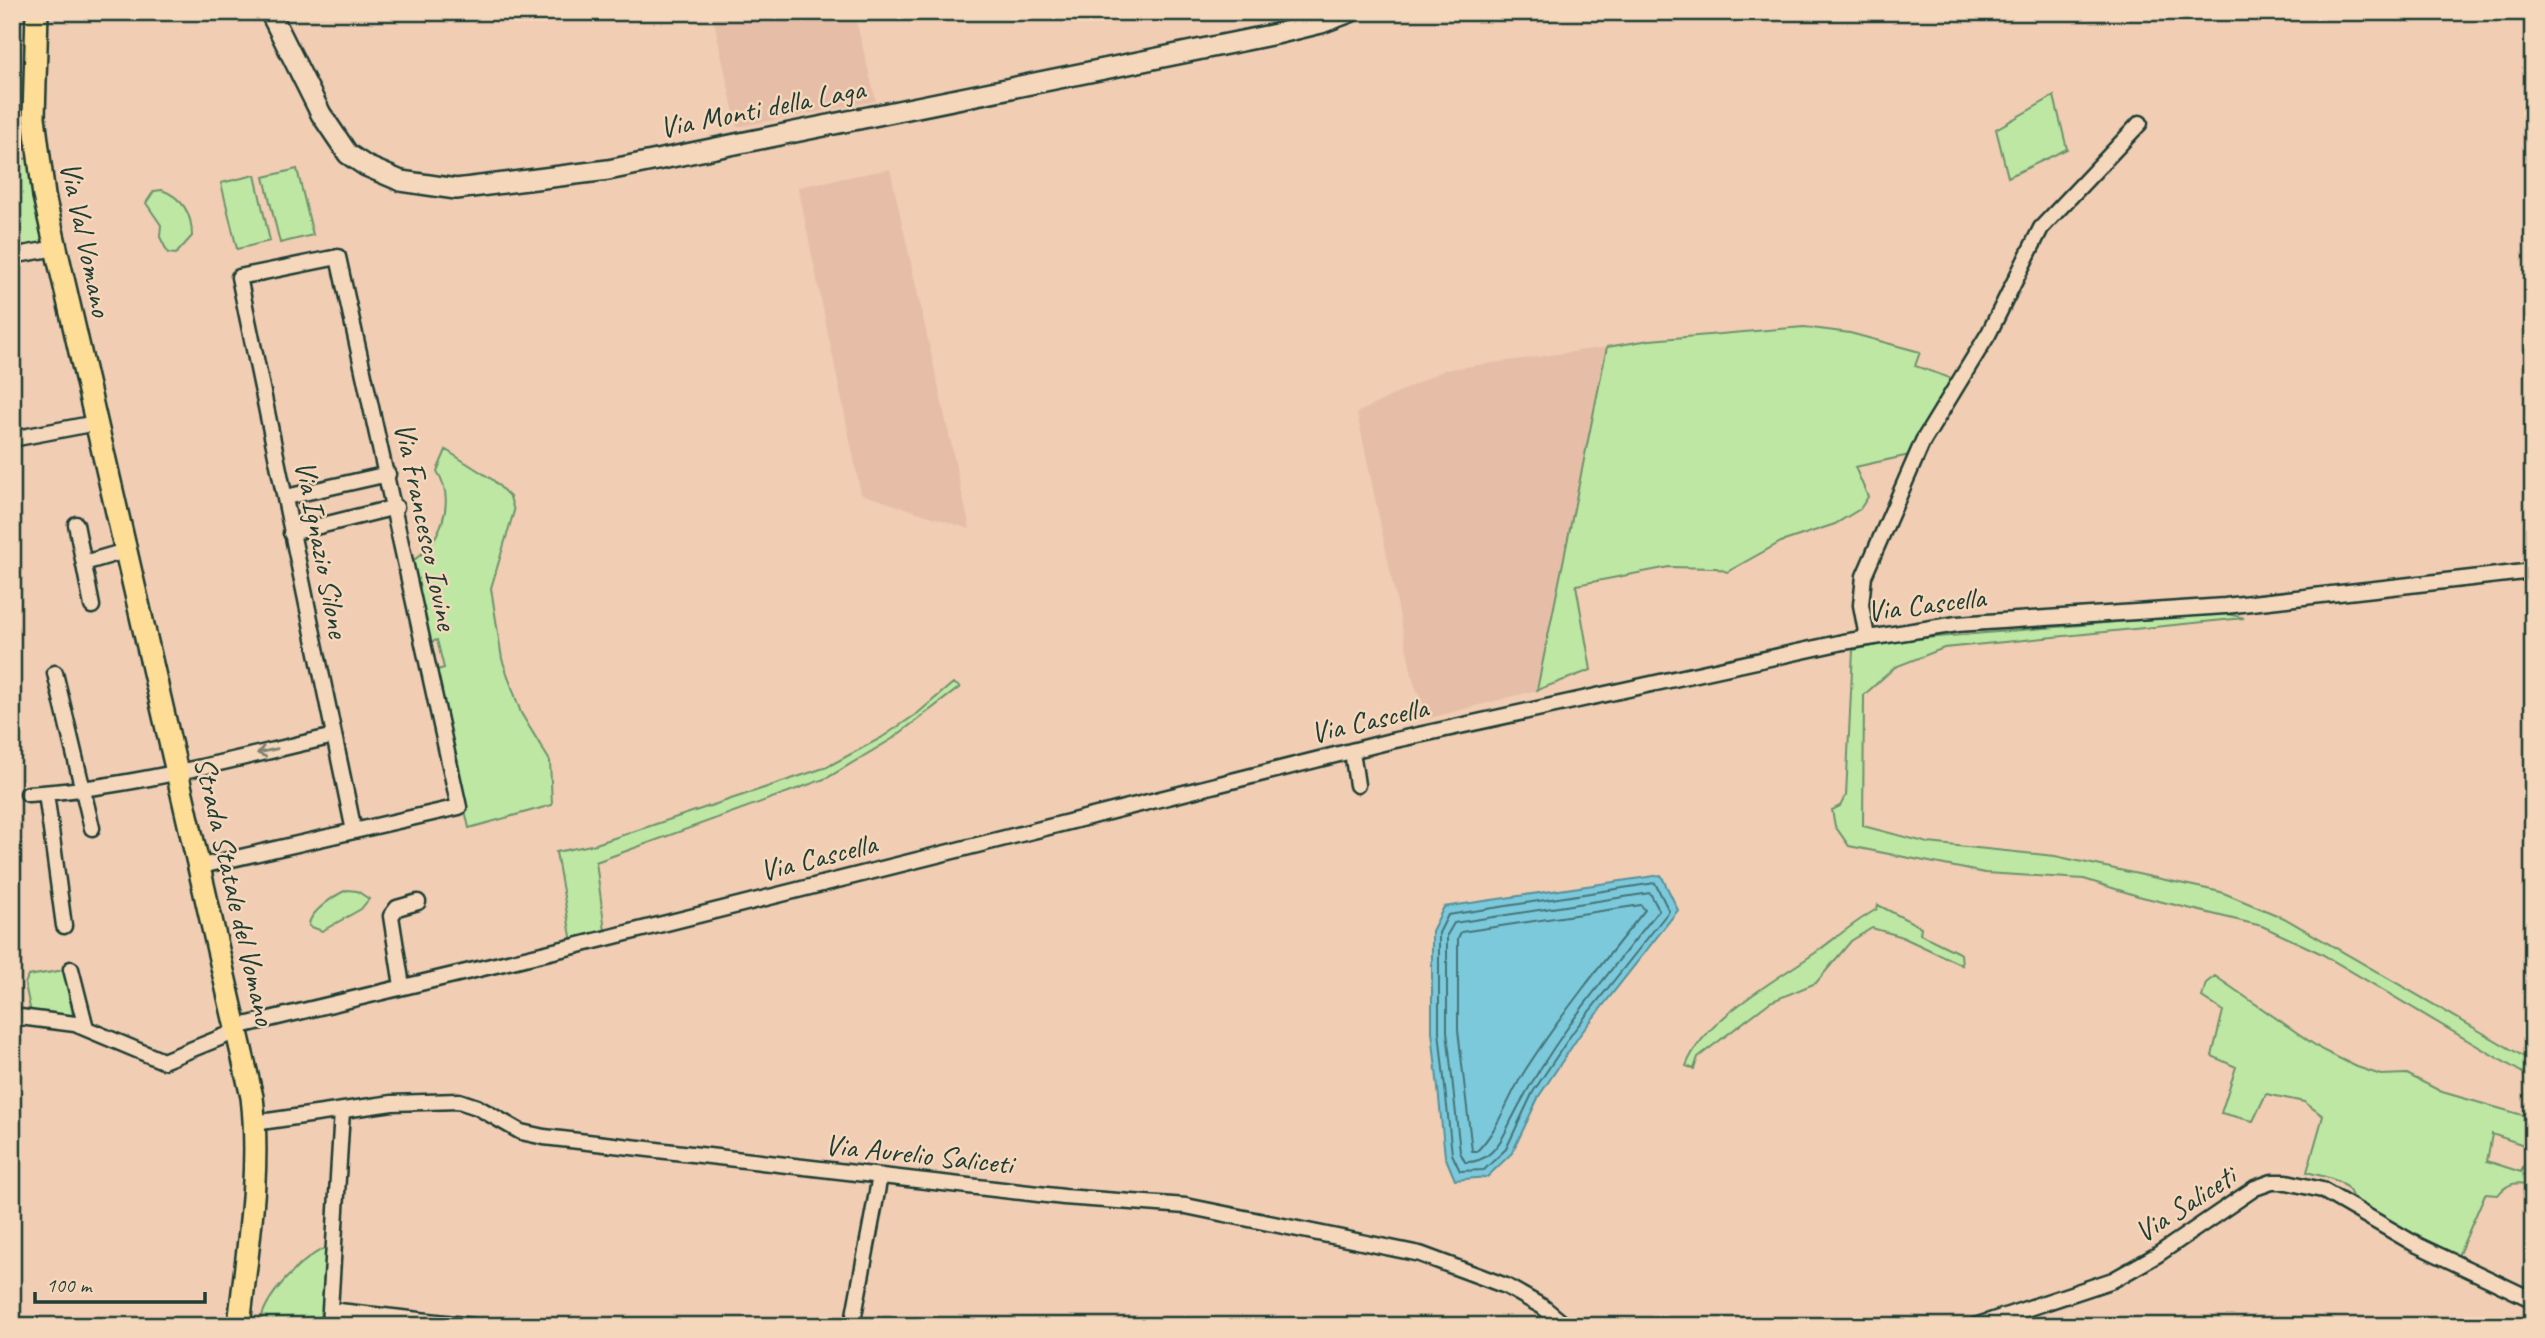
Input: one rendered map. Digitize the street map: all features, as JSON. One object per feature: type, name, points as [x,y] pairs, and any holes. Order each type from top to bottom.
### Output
[{"type":"main road","name":"Via Val Vomano","points":[[37,12],[34,73],[36,142],[56,248],[108,476]]},
{"type":"main road","name":"Strada Statale del Vomano","points":[[108,476],[250,1086],[254,1123],[253,1182],[239,1326]]},
{"type":"street","name":"Via Monti della Laga","points":[[270,12],[321,114],[348,154],[366,166],[401,181],[456,190],[608,170],[1276,34],[1321,23],[1350,12]]},
{"type":"street","points":[[1867,637],[1861,605],[1864,576],[1923,441],[1989,332],[2041,228],[2140,123]]},
{"type":"street","points":[[12,257],[56,248]]},
{"type":"street","name":"Via Ignazio Silone","points":[[338,257],[239,277],[354,831]]},
{"type":"street","name":"Via Francesco Iovine","points":[[338,257],[396,507],[459,807],[354,831]]},
{"type":"street","points":[[12,439],[96,423]]},
{"type":"street","points":[[286,497],[388,474]]},
{"type":"street","points":[[291,533],[396,507]]},
{"type":"street","points":[[76,524],[92,606]]},
{"type":"street","points":[[84,563],[125,551]]},
{"type":"street","name":"Via Cascella","points":[[12,1016],[52,1019],[86,1028],[163,1061],[236,1029],[402,986],[588,943],[1352,751],[1867,637],[1957,624],[2225,606],[2533,571]]},
{"type":"street","points":[[55,673],[92,828]]},
{"type":"street","points":[[29,794],[83,789],[176,773],[334,736]]},
{"type":"street","points":[[1352,751],[1357,785]]},
{"type":"street","points":[[46,793],[64,926]]},
{"type":"street","points":[[197,867],[354,831]]},
{"type":"street","points":[[402,986],[391,916],[397,908],[418,902]]},
{"type":"street","points":[[71,970],[86,1028]]},
{"type":"street","name":"Via Aurelio Saliceti","points":[[254,1123],[392,1103],[459,1101],[478,1107],[521,1132],[544,1137],[1064,1196],[1186,1206],[1420,1254],[1506,1286],[1543,1307],[1566,1326]]},
{"type":"street","points":[[329,1326],[342,1111]]},
{"type":"street","points":[[852,1326],[880,1176]]},
{"type":"street","name":"Via Saliceti","points":[[1975,1326],[2113,1280],[2157,1255],[2255,1188],[2272,1182],[2301,1184],[2322,1190],[2415,1244],[2533,1300]]},
{"type":"street","points":[[330,1310],[473,1326]]},
{"type":"shaded area","points":[[712,12],[854,12],[876,101],[737,127]]},
{"type":"shaded area","points":[[890,169],[970,529],[861,494],[798,187]]},
{"type":"shaded area","points":[[1607,347],[1537,690],[1430,718],[1414,684],[1357,413],[1444,370]]},
{"type":"green space","points":[[2054,96],[2067,149],[2008,177],[1996,129]]},
{"type":"green space","points":[[30,158],[49,243],[12,250],[12,160]]},
{"type":"green space","points":[[297,169],[313,235],[280,243],[264,177]]},
{"type":"green space","points":[[255,175],[270,241],[237,249],[221,183]]},
{"type":"green space","points":[[162,190],[181,202],[190,221],[192,236],[176,254],[168,253],[160,237],[161,225],[146,203],[154,191]]},
{"type":"green space","points":[[1804,327],[1850,333],[1920,352],[1915,366],[1956,380],[1914,454],[1855,467],[1868,497],[1860,509],[1835,524],[1781,542],[1727,572],[1716,568],[1669,567],[1576,585],[1591,670],[1537,690],[1607,347],[1650,340]]},
{"type":"green space","points":[[446,450],[493,480],[510,497],[514,511],[491,588],[502,659],[521,713],[550,761],[552,805],[469,828],[434,671],[444,668],[437,640],[428,643],[411,562],[430,544],[442,521],[445,496],[437,471]]},
{"type":"green space","points":[[2224,613],[2244,618],[1944,648],[1895,667],[1864,695],[1863,826],[1928,843],[2055,856],[2221,892],[2284,918],[2533,1062],[2533,1079],[2320,953],[2262,926],[2138,896],[2084,879],[1985,873],[1849,846],[1835,826],[1832,810],[1840,806],[1846,796],[1853,650],[1902,640]]},
{"type":"green space","points":[[953,683],[960,687],[892,739],[827,778],[596,862],[605,931],[572,942],[556,852],[596,844],[827,767],[881,738],[918,713]]},
{"type":"green space","points":[[347,890],[357,891],[369,899],[361,909],[322,931],[309,926],[317,910]]},
{"type":"green space","points":[[1878,905],[1921,927],[1920,934],[1961,954],[1962,965],[1900,936],[1872,928],[1851,941],[1816,983],[1770,1002],[1698,1057],[1694,1069],[1686,1066],[1695,1049],[1724,1017],[1877,909]]},
{"type":"green space","points":[[65,970],[73,1016],[63,1018],[31,1013],[25,984],[28,976]]},
{"type":"green space","points":[[2215,976],[2322,1050],[2357,1067],[2381,1075],[2407,1074],[2442,1092],[2533,1118],[2533,1148],[2492,1134],[2487,1161],[2521,1172],[2527,1158],[2533,1159],[2533,1186],[2514,1184],[2498,1195],[2485,1194],[2455,1263],[2354,1204],[2352,1196],[2343,1184],[2307,1172],[2323,1116],[2304,1102],[2266,1094],[2253,1121],[2221,1113],[2236,1067],[2212,1056],[2223,1011],[2202,997],[2206,983]]},
{"type":"green space","points":[[329,1247],[324,1316],[315,1326],[261,1326],[262,1316],[275,1291],[309,1258]]},
{"type":"water","points":[[1661,875],[1678,910],[1579,1036],[1539,1096],[1512,1153],[1487,1177],[1455,1180],[1445,1156],[1432,1031],[1432,931],[1444,907]]}]
